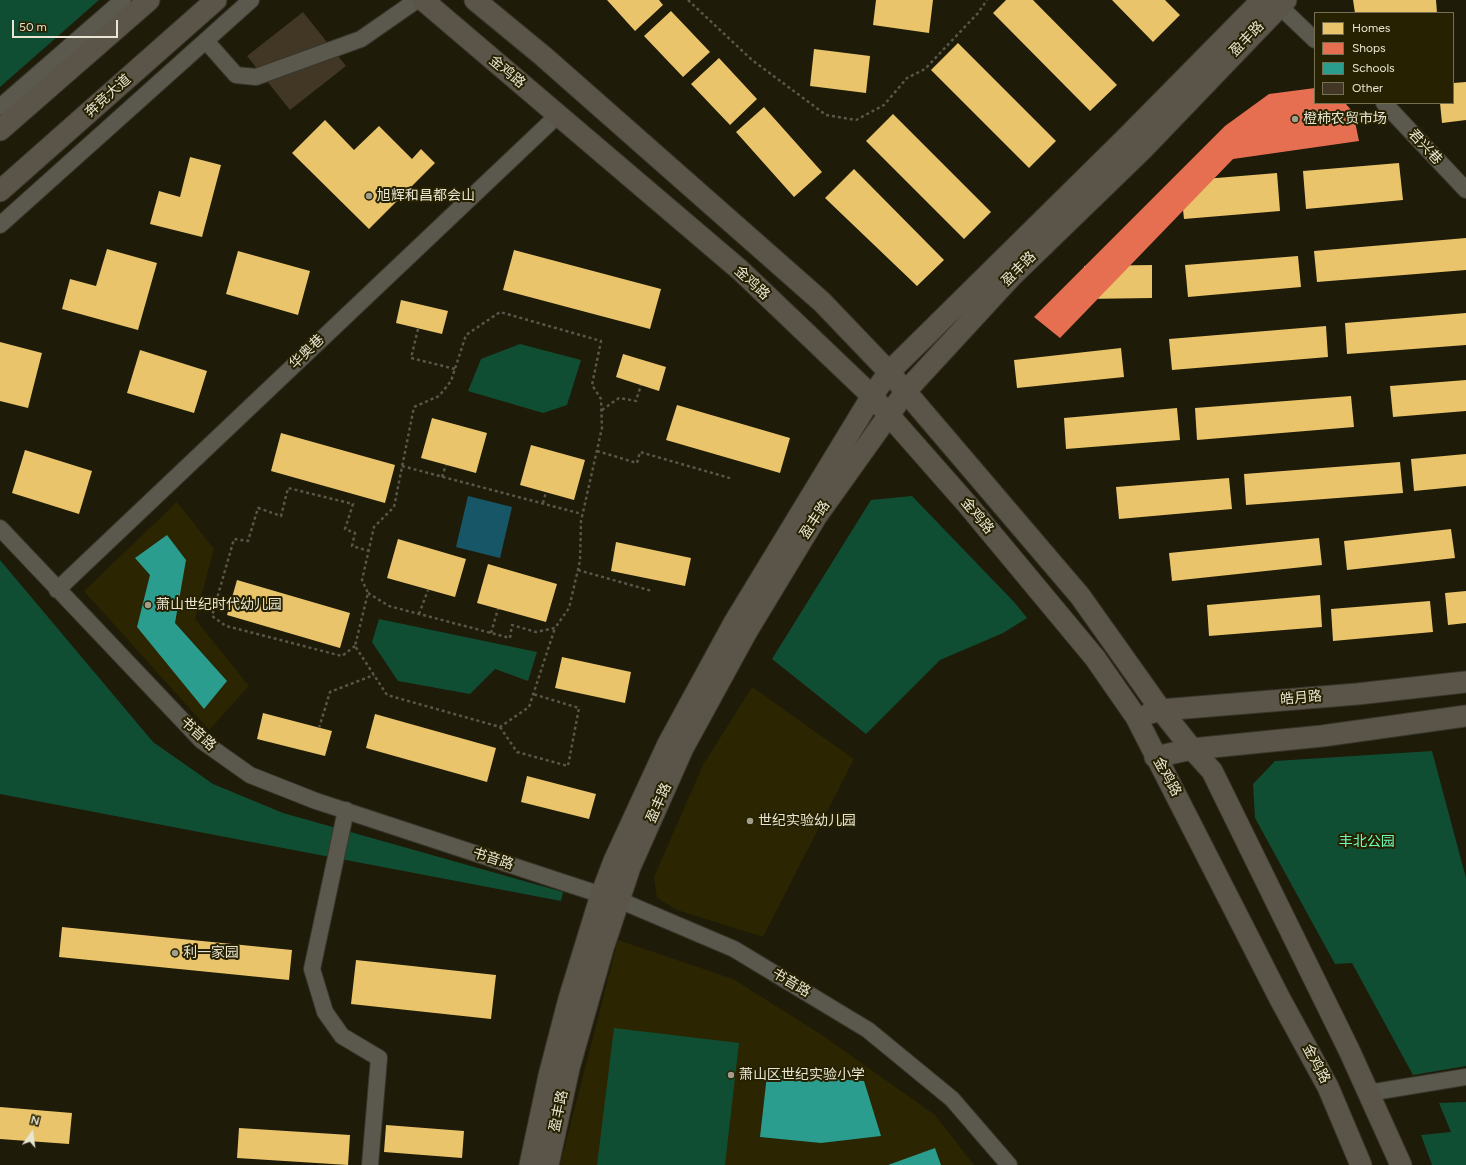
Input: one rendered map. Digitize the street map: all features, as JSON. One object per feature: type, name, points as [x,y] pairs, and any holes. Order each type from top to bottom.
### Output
[{"type":"main road","points":[[0,130],[148,0]]},
{"type":"main road","name":"奔竞大道","points":[[0,191],[216,0]]},
{"type":"main road","name":"金鸡路","points":[[423,0],[740,270],[872,396],[967,504],[1085,646],[1136,717],[1155,757],[1169,779],[1280,999],[1328,1087],[1361,1165]]},
{"type":"main road","name":"金鸡路","points":[[475,0],[543,56],[822,302],[906,391],[1080,596],[1161,710],[1192,749],[1212,771],[1285,916],[1401,1165]]},
{"type":"main road","name":"盈丰路","points":[[548,1165],[569,1068],[602,948],[614,862],[668,744],[734,623],[872,396],[889,372],[1121,144],[1275,2]]},
{"type":"main road","name":"盈丰路","points":[[530,1165],[549,1076],[565,1014],[610,898],[630,868],[683,748],[721,678],[816,517],[888,414],[906,391],[1012,276],[1143,149],[1275,2]]},
{"type":"main road","name":"皓月路","points":[[1136,717],[1161,710],[1357,694],[1466,682]]},
{"type":"main road","points":[[1155,757],[1192,749],[1322,736],[1466,716]]},
{"type":"street","points":[[0,107],[123,0]]},
{"type":"street","points":[[0,226],[251,0]]},
{"type":"street","points":[[206,41],[236,75],[256,77],[361,39],[417,0]]},
{"type":"street","points":[[1275,2],[1314,39]]},
{"type":"street","name":"君兴巷","points":[[1385,104],[1466,190]]},
{"type":"street","name":"华奥巷","points":[[57,590],[558,115]]},
{"type":"street","name":"书音路","points":[[0,528],[57,590],[202,741],[250,775],[346,810],[610,898],[734,949],[868,1030],[952,1099],[1009,1165]]},
{"type":"street","points":[[346,810],[312,969],[324,1012],[342,1036],[379,1058],[370,1165]]},
{"type":"street","points":[[1368,1093],[1466,1077]]},
{"type":"path","points":[[688,0],[752,60],[826,115],[856,120],[884,105],[908,78],[925,69],[978,13],[987,0]]},
{"type":"path","points":[[500,727],[529,707],[555,628],[569,608],[580,561],[582,514],[602,428],[601,399],[592,385],[601,341],[500,312],[466,335],[451,381],[439,396],[414,407],[394,507],[374,527],[362,580],[368,593],[389,606],[510,638],[512,626],[536,632],[555,628]]},
{"type":"path","points":[[418,329],[410,358],[455,369]]},
{"type":"path","points":[[601,410],[618,398],[636,401],[641,385]]},
{"type":"path","points":[[597,451],[637,463],[640,452],[733,479]]},
{"type":"path","points":[[442,477],[446,465]]},
{"type":"path","points":[[402,466],[582,514]]},
{"type":"path","points":[[368,593],[355,646],[342,656],[226,626],[212,616],[234,539],[248,541],[258,508],[281,516],[288,488],[353,504],[345,529],[355,532],[352,546],[369,550]]},
{"type":"path","points":[[543,503],[546,492]]},
{"type":"path","points":[[578,570],[652,591]]},
{"type":"path","points":[[419,614],[428,590]]},
{"type":"path","points":[[491,633],[498,608]]},
{"type":"path","points":[[355,646],[387,694],[500,727],[517,752],[568,766],[580,708],[533,694]]},
{"type":"path","points":[[319,728],[330,692],[374,675]]},
{"type":"shaded area","name":"萧山世纪时代幼儿园","points":[[177,502],[214,549],[195,619],[249,686],[209,730],[84,591]]},
{"type":"shaded area","name":"世纪实验幼儿园","points":[[752,687],[854,759],[763,937],[677,910],[657,898],[654,877],[703,765]]},
{"type":"shaded area","name":"萧山区世纪实验小学","points":[[618,940],[733,979],[822,1035],[935,1115],[974,1165],[560,1165]]},
{"type":"green space","points":[[0,0],[99,0],[0,87]]},
{"type":"green space","points":[[520,344],[581,360],[567,405],[543,413],[468,391],[481,359]]},
{"type":"green space","points":[[912,496],[1015,603],[1027,618],[1003,633],[940,660],[866,734],[772,659],[871,500]]},
{"type":"green space","points":[[0,560],[153,742],[213,784],[283,813],[563,892],[561,901],[0,794]]},
{"type":"green space","points":[[379,619],[537,652],[528,681],[495,669],[470,694],[398,681],[372,642]]},
{"type":"green space","name":"丰北公园","points":[[1432,751],[1466,878],[1466,1066],[1413,1075],[1352,963],[1335,964],[1255,818],[1253,784],[1275,761]]},
{"type":"green space","points":[[614,1028],[739,1043],[725,1165],[597,1165]]},
{"type":"green space","points":[[1466,1102],[1466,1165],[1432,1165],[1421,1135],[1451,1132],[1439,1103]]},
{"type":"water","points":[[468,496],[512,507],[500,558],[456,547]]},
{"type":"building: Homes","points":[[607,0],[659,0],[663,5],[635,31]]},
{"type":"building: Homes","points":[[876,0],[933,0],[929,33],[873,25]]},
{"type":"building: Homes","points":[[1006,0],[1033,0],[1117,85],[1090,111],[993,13]]},
{"type":"building: Homes","points":[[1112,0],[1165,0],[1180,15],[1153,42]]},
{"type":"building: Homes","points":[[1353,0],[1436,0],[1437,12],[1355,12]]},
{"type":"building: Homes","points":[[671,11],[710,52],[683,77],[644,36]]},
{"type":"building: Homes","points":[[958,43],[1056,141],[1029,168],[931,70]]},
{"type":"building: Homes","points":[[814,49],[870,56],[866,93],[810,86]]},
{"type":"building: Homes","points":[[719,58],[757,99],[730,125],[691,84]]},
{"type":"building: Homes","points":[[1466,82],[1466,120],[1442,123],[1440,104],[1454,104],[1454,83]]},
{"type":"building: Homes","points":[[764,107],[822,172],[794,197],[736,132]]},
{"type":"building: Homes","points":[[893,114],[991,212],[964,239],[866,141]]},
{"type":"building: Homes","name":"旭辉和昌都会山","points":[[325,120],[354,150],[379,126],[412,159],[421,149],[435,163],[369,229],[292,153]]},
{"type":"building: Homes","points":[[190,157],[221,165],[202,237],[150,224],[159,191],[180,197]]},
{"type":"building: Homes","points":[[1399,163],[1403,200],[1306,209],[1303,171]]},
{"type":"building: Homes","points":[[854,169],[944,260],[917,286],[825,198]]},
{"type":"building: Homes","points":[[1277,173],[1280,211],[1184,219],[1180,181]]},
{"type":"building: Homes","points":[[1466,238],[1466,270],[1317,282],[1314,251]]},
{"type":"building: Homes","points":[[107,249],[157,263],[138,330],[62,309],[70,279],[96,286]]},
{"type":"building: Homes","points":[[514,250],[661,289],[650,329],[503,290]]},
{"type":"building: Homes","points":[[238,251],[310,271],[298,315],[226,294]]},
{"type":"building: Homes","points":[[1298,256],[1301,287],[1188,297],[1185,265]]},
{"type":"building: Homes","points":[[1152,265],[1152,298],[1084,299],[1084,266]]},
{"type":"building: Homes","points":[[401,300],[448,311],[442,334],[396,323]]},
{"type":"building: Homes","points":[[1466,313],[1466,345],[1347,354],[1345,323]]},
{"type":"building: Homes","points":[[1326,326],[1328,357],[1172,370],[1169,339]]},
{"type":"building: Homes","points":[[0,342],[42,353],[28,408],[0,401]]},
{"type":"building: Homes","points":[[1121,348],[1124,377],[1017,388],[1014,360]]},
{"type":"building: Homes","points":[[140,350],[207,371],[194,413],[127,393]]},
{"type":"building: Homes","points":[[623,354],[666,367],[659,391],[616,377]]},
{"type":"building: Homes","points":[[1466,380],[1466,411],[1393,417],[1390,386]]},
{"type":"building: Homes","points":[[1351,396],[1354,427],[1197,440],[1195,408]]},
{"type":"building: Homes","points":[[677,405],[790,438],[780,473],[666,440]]},
{"type":"building: Homes","points":[[1177,408],[1180,440],[1066,449],[1064,418]]},
{"type":"building: Homes","points":[[432,418],[487,433],[476,473],[421,458]]},
{"type":"building: Homes","points":[[281,433],[395,465],[385,503],[271,471]]},
{"type":"building: Homes","points":[[531,445],[585,460],[574,500],[520,485]]},
{"type":"building: Homes","points":[[25,450],[92,471],[79,514],[12,493]]},
{"type":"building: Homes","points":[[1466,454],[1466,486],[1414,491],[1411,459]]},
{"type":"building: Homes","points":[[1400,462],[1403,493],[1246,505],[1244,474]]},
{"type":"building: Homes","points":[[1229,478],[1232,509],[1119,519],[1116,487]]},
{"type":"building: Homes","points":[[1451,529],[1455,558],[1347,570],[1344,541]]},
{"type":"building: Homes","points":[[1319,538],[1322,565],[1172,581],[1169,553]]},
{"type":"building: Homes","points":[[398,539],[466,559],[455,597],[387,578]]},
{"type":"building: Homes","points":[[616,542],[691,558],[685,586],[611,571]]},
{"type":"building: Homes","points":[[488,564],[557,584],[546,622],[477,603]]},
{"type":"building: Homes","points":[[237,580],[350,613],[340,648],[227,615]]},
{"type":"building: Homes","points":[[1466,591],[1466,623],[1448,625],[1445,593]]},
{"type":"building: Homes","points":[[1320,595],[1322,627],[1209,636],[1207,605]]},
{"type":"building: Homes","points":[[1430,601],[1433,632],[1333,641],[1331,609]]},
{"type":"building: Homes","points":[[562,657],[631,672],[625,703],[555,688]]},
{"type":"building: Homes","points":[[263,713],[332,731],[325,756],[257,739]]},
{"type":"building: Homes","points":[[375,714],[496,748],[487,782],[366,748]]},
{"type":"building: Homes","points":[[527,776],[596,794],[589,819],[521,802]]},
{"type":"building: Homes","name":"利一家园","points":[[62,927],[292,950],[289,980],[59,957]]},
{"type":"building: Homes","points":[[356,960],[496,975],[491,1019],[351,1004]]},
{"type":"building: Homes","points":[[0,1107],[72,1113],[69,1144],[0,1139]]},
{"type":"building: Homes","points":[[386,1125],[464,1131],[462,1158],[384,1152]]},
{"type":"building: Homes","points":[[239,1128],[350,1135],[348,1165],[237,1158]]},
{"type":"building: Shops","points":[[1314,88],[1314,104],[1346,104],[1353,112],[1359,141],[1233,159],[1060,338],[1034,317],[1225,126],[1269,94]]},
{"type":"building: Schools","points":[[167,535],[186,560],[175,623],[227,681],[204,709],[137,627],[150,575],[135,558]]},
{"type":"building: Schools","name":"萧山区世纪实验小学","points":[[767,1075],[864,1081],[881,1136],[821,1143],[760,1137]]},
{"type":"building: Schools","points":[[935,1148],[941,1165],[888,1165]]},
{"type":"building: Other","points":[[303,12],[346,66],[290,110],[247,56]]},
{"type":"place","name":"橙柿农贸市场","points":[[1295,119]]},
{"type":"place","name":"旭辉和昌都会山","points":[[369,196]]},
{"type":"place","name":"萧山世纪时代幼儿园","points":[[148,605]]},
{"type":"place","name":"世纪实验幼儿园","points":[[750,821]]},
{"type":"place","name":"利一家园","points":[[175,953]]},
{"type":"place","name":"萧山区世纪实验小学","points":[[731,1075]]}]
